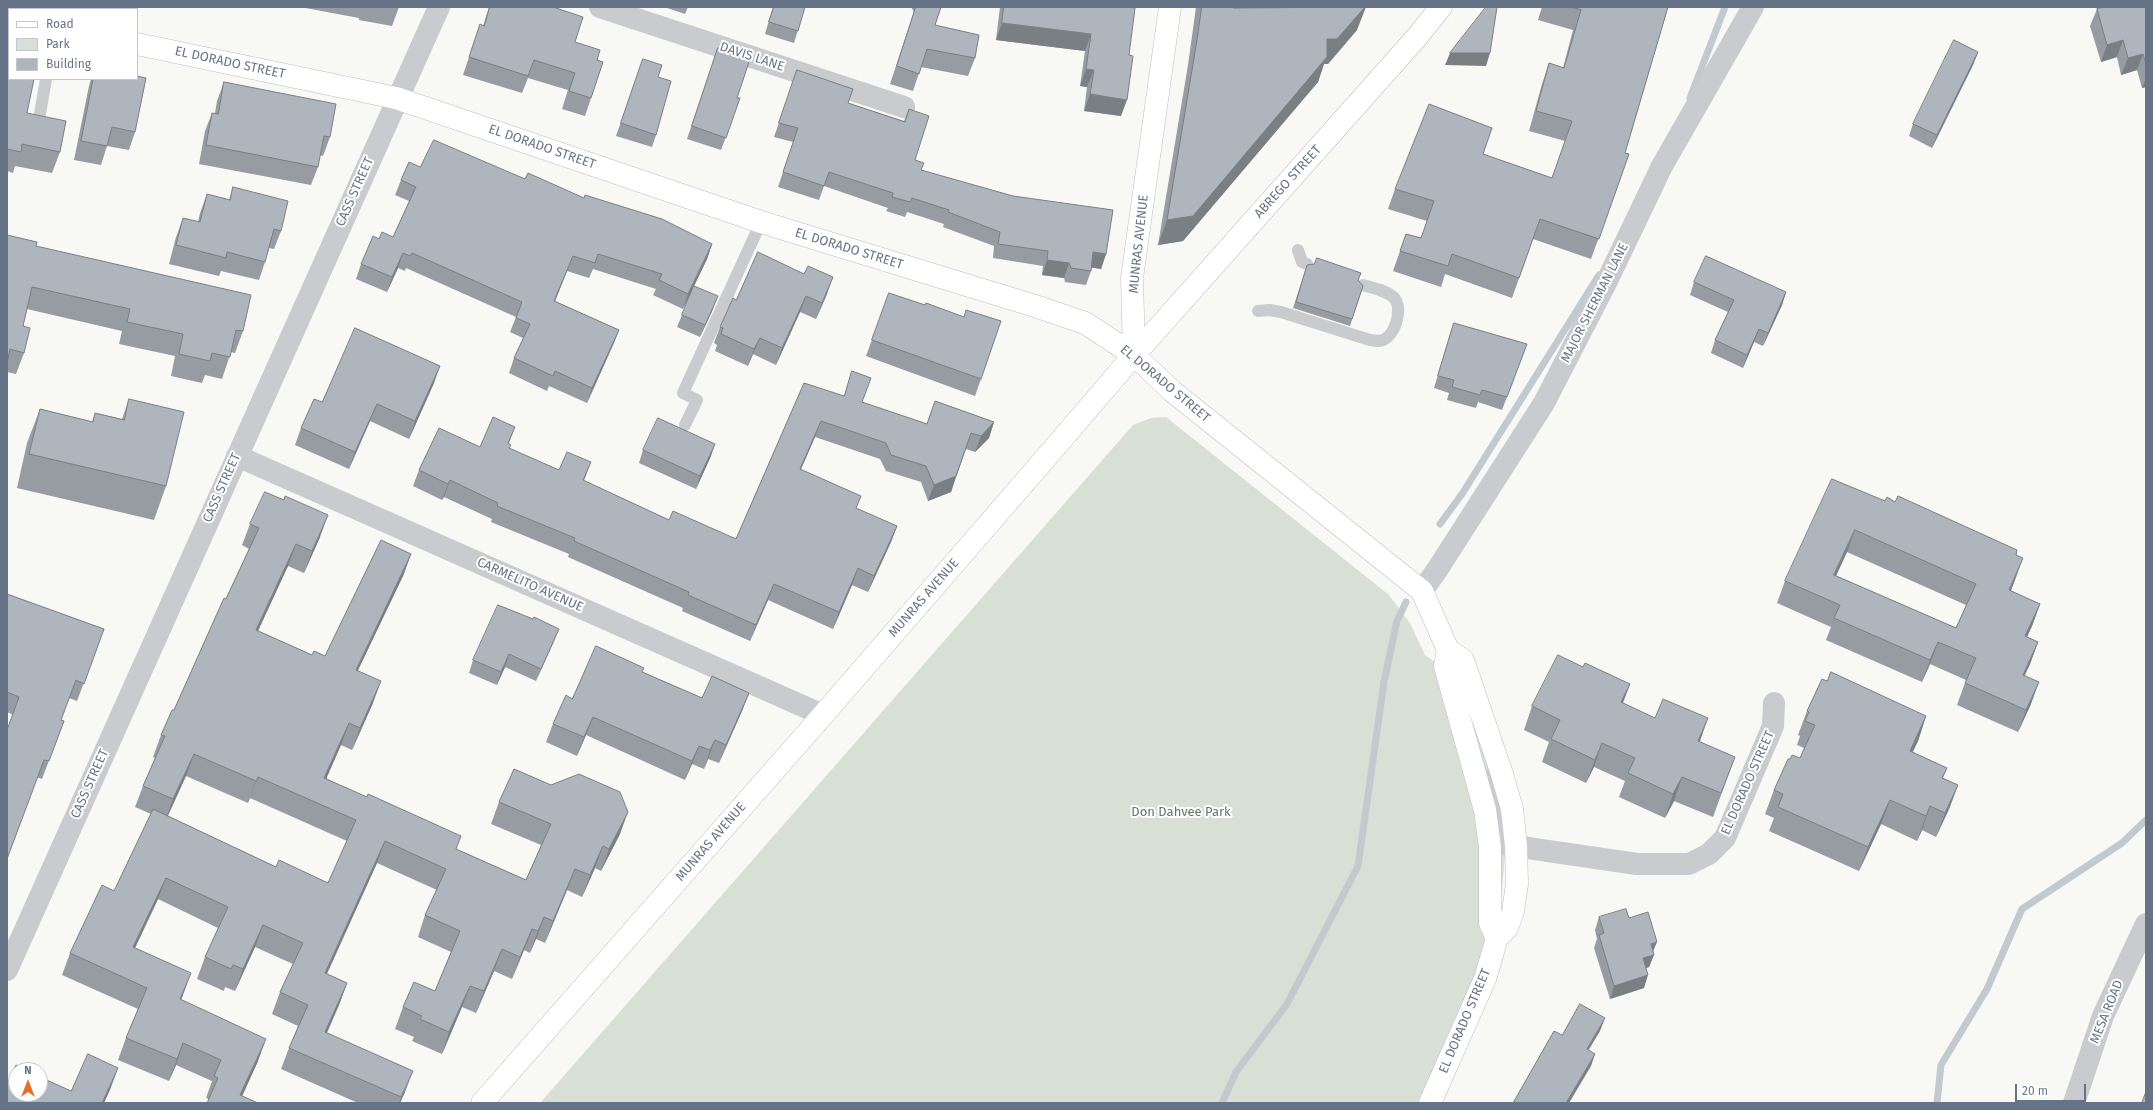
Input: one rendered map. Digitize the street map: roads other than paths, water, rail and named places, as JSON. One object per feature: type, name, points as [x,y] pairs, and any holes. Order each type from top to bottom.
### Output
[{"type":"street","name":"CASS STREET","points":[[7,970],[396,98],[439,7]]},
{"type":"street","name":"DAVIS LANE","points":[[600,7],[904,107]]},
{"type":"street","name":"MUNRAS AVENUE","points":[[482,1103],[823,715],[1134,355],[1132,278],[1170,7]]},
{"type":"street","name":"ABREGO STREET","points":[[1134,355],[1417,37],[1441,7]]},
{"type":"street","name":"MAJOR SHERMAN LANE","points":[[1422,590],[1437,570],[1544,402],[1606,283],[1662,166],[1753,7]]},
{"type":"street","name":"EL DORADO STREET","points":[[138,44],[396,98],[761,222],[1085,323],[1134,355],[1172,391],[1422,590],[1448,650],[1463,660],[1502,774],[1512,809],[1516,846],[1517,884],[1513,911],[1507,928],[1497,938],[1485,979],[1430,1103]]},
{"type":"street","name":"CARMELITO AVENUE","points":[[237,456],[823,715]]},
{"type":"street","name":"EL DORADO STREET","points":[[1448,650],[1445,666],[1485,810],[1490,847],[1490,923],[1497,938]]},
{"type":"street","name":"EL DORADO STREET","points":[[1516,846],[1637,864],[1689,864],[1709,854],[1725,838],[1773,726],[1774,702]]},
{"type":"street","points":[[1476,775],[1487,783],[1492,790],[1501,840],[1507,845],[1516,846]]},
{"type":"street","name":"MESA ROAD","points":[[2074,1103],[2103,1016],[2146,924]]},
{"type":"lane","points":[[37,131],[46,80]]},
{"type":"lane","points":[[685,425],[697,400],[683,393],[761,222]]},
{"type":"lane","points":[[1298,250],[1302,262],[1307,264]]},
{"type":"lane","points":[[1258,311],[1269,310],[1282,312],[1370,340],[1380,341],[1390,335],[1395,326],[1398,312],[1396,300],[1392,295],[1364,285]]},
{"type":"waterway","points":[[1690,98],[1725,7]]},
{"type":"waterway","points":[[1440,524],[1462,494],[1599,275]]},
{"type":"waterway","points":[[1222,1103],[1236,1072],[1287,1004],[1358,866],[1384,682],[1397,621],[1406,602]]},
{"type":"waterway","points":[[1937,1103],[1941,1065],[1987,989],[2022,909],[2122,843],[2146,820]]},
{"type":"park label","name":"Don Dahvee Park","points":[[1181,812]]}]
